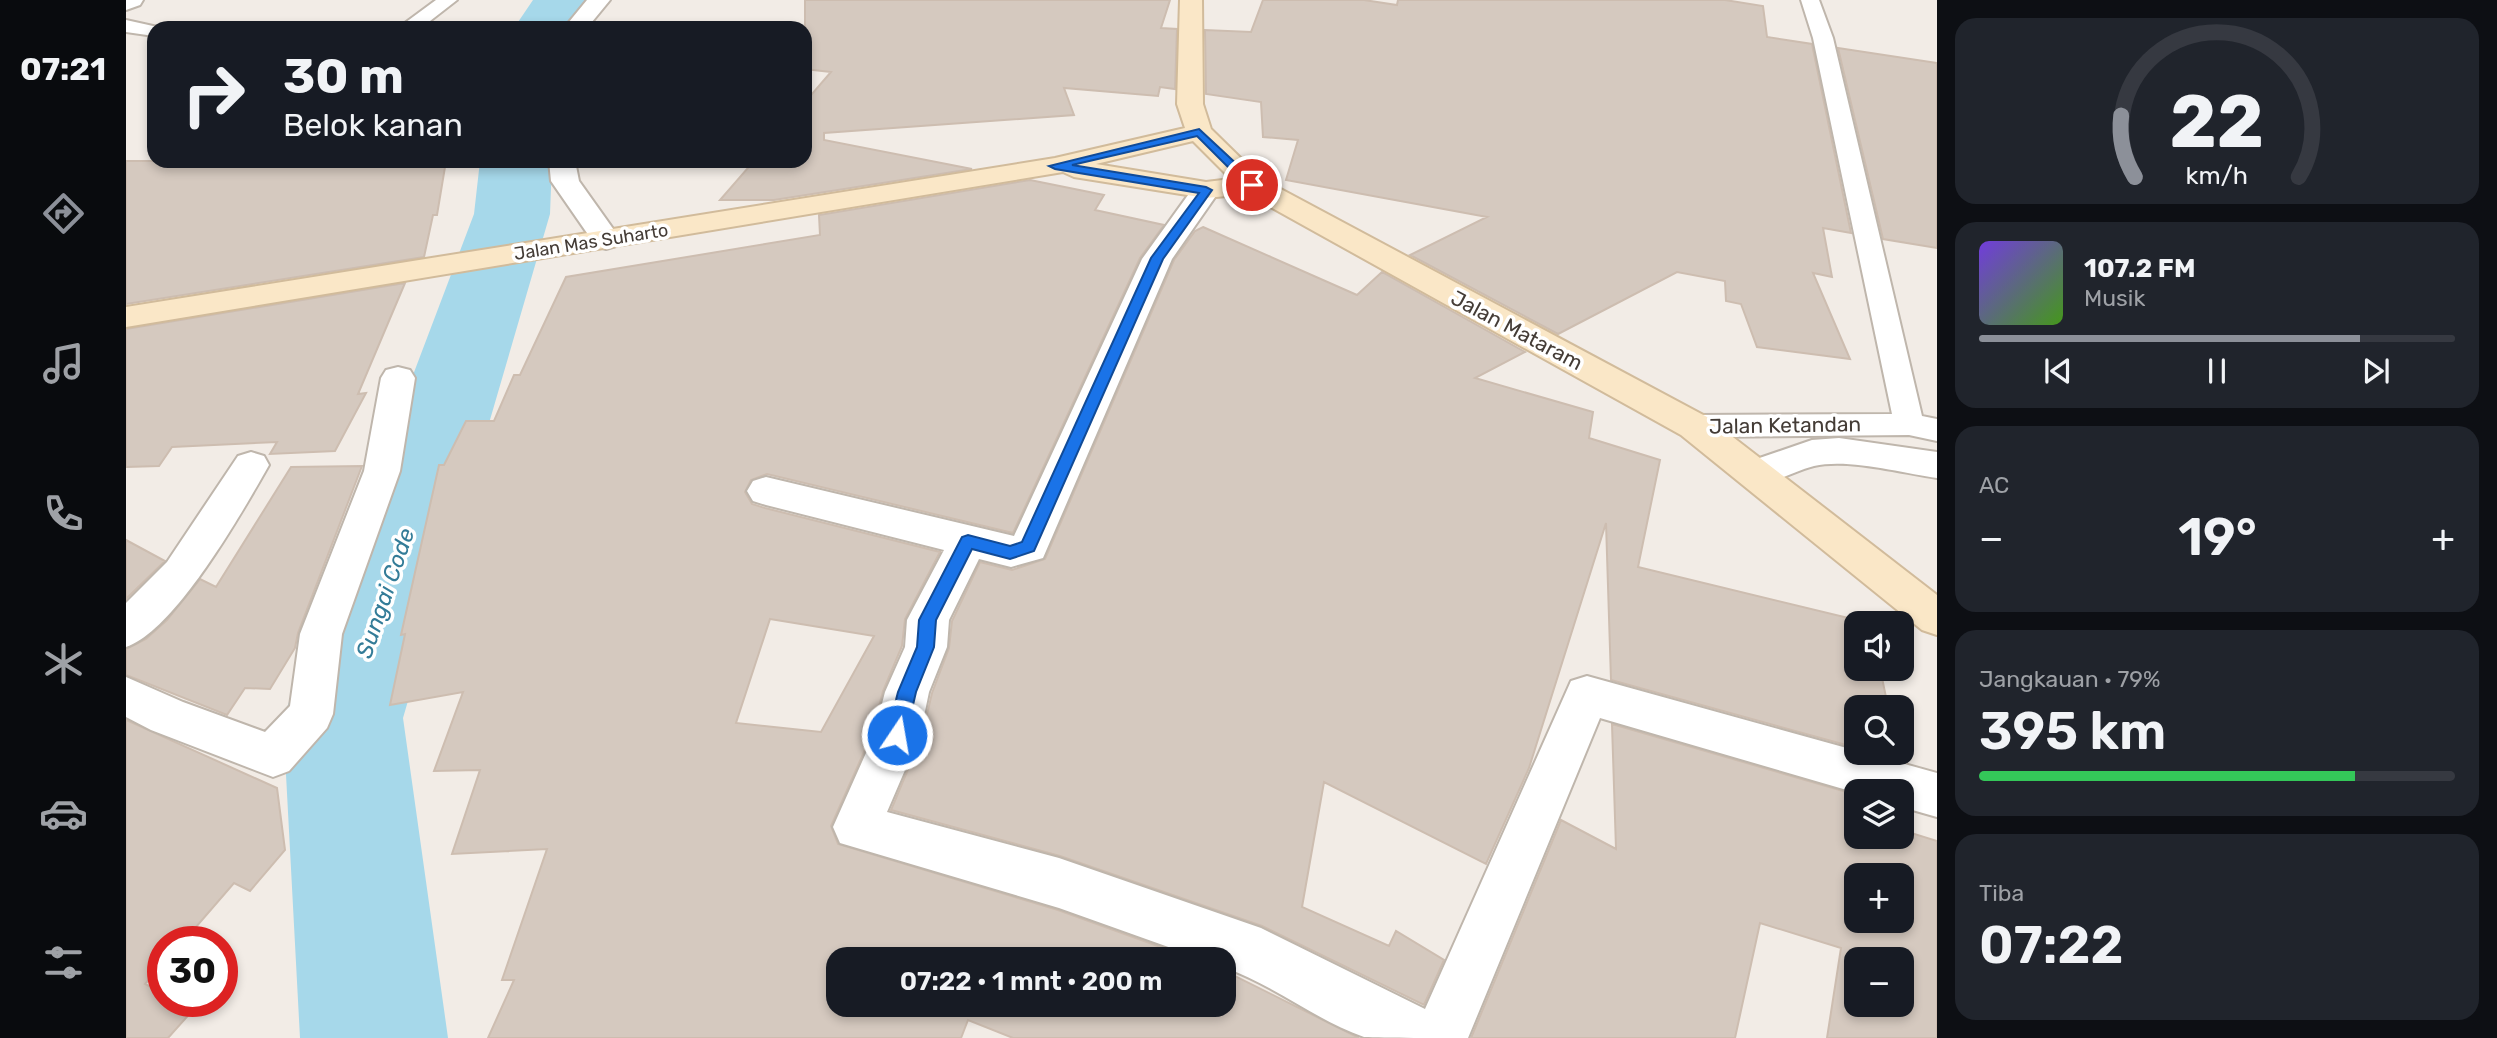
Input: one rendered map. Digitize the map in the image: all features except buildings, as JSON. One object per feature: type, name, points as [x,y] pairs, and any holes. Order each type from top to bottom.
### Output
[{"type":"street","points":[[126,3],[132,0]]},
{"type":"street","points":[[581,21],[599,0]]},
{"type":"street","name":"Jalan Mataram","points":[[1191,0],[1190,104],[1199,132],[1220,156],[1252,185],[1694,426],[1937,618]]},
{"type":"street","name":"Jalan Mas Suharto","points":[[126,317],[1055,166],[1199,132]]},
{"type":"street","name":"Jalan Mas Suharto","points":[[1055,166],[1206,190],[1252,185]]},
{"type":"street","points":[[563,168],[565,181],[593,242]]},
{"type":"street","points":[[766,491],[1010,552],[1028,547],[1157,258],[1206,190]]},
{"type":"street","points":[[126,696],[167,716],[273,757],[311,714],[321,634],[382,471],[398,378]]},
{"type":"street","points":[[1755,473],[1812,453],[1839,451],[1937,465]]},
{"type":"street","points":[[126,630],[181,573],[251,465]]},
{"type":"street","points":[[968,542],[928,620],[926,647],[907,692],[897,735],[857,827],[1059,883],[1261,954],[1306,980],[1426,1038]]},
{"type":"street","points":[[1440,1038],[1587,695],[1937,795]]},
{"type":"lane","points":[[418,21],[448,0]]},
{"type":"lane","points":[[1810,0],[1823,38],[1923,427]]},
{"type":"lane","points":[[126,26],[147,29]]},
{"type":"lane","name":"Jalan Ketandan","points":[[1694,426],[1876,424],[1923,427]]},
{"type":"waterway","name":"Sungai Code","points":[[548,21],[562,0]]},
{"type":"waterway","name":"Sungai Code","points":[[374,1038],[343,718],[512,214],[515,168]]},
{"type":"route","points":[[897,735],[907,692],[926,647],[928,620],[968,542],[1010,552],[1028,547],[1157,258],[1206,190],[1055,166],[1199,132],[1220,156],[1252,185]]}]
